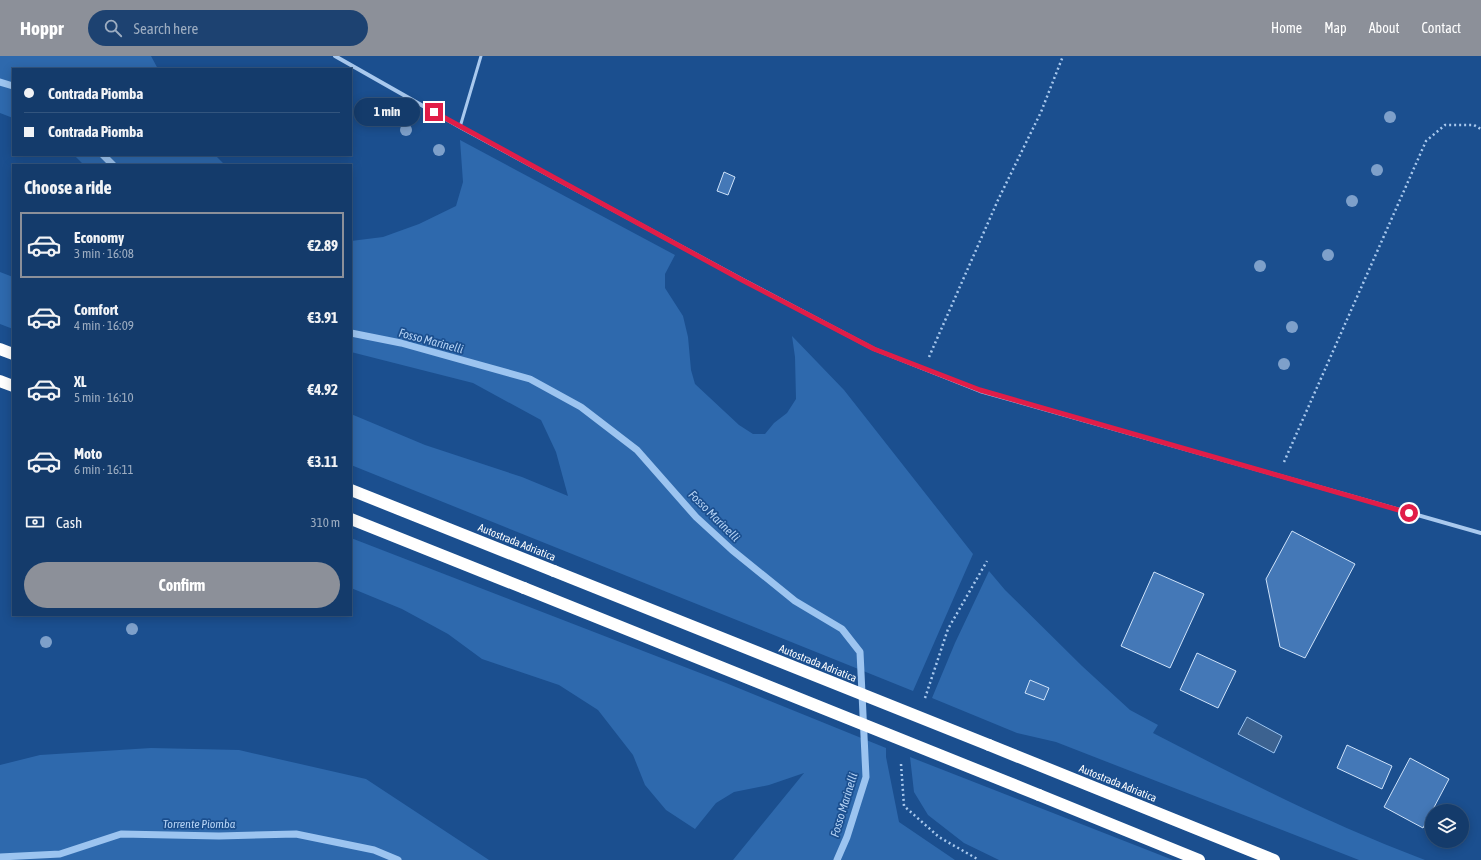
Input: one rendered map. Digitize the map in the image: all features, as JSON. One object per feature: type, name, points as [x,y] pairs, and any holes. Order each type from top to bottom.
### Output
[{"type":"highway","points":[[0,349],[12,354]]},
{"type":"highway","points":[[0,381],[12,386]]},
{"type":"highway","name":"Autostrada Adriatica","points":[[352,490],[1274,860]]},
{"type":"highway","points":[[352,519],[1199,860]]},
{"type":"street","points":[[335,56],[742,280],[874,349],[980,390],[1481,533]]},
{"type":"lane","points":[[460,126],[481,56]]},
{"type":"path","points":[[924,369],[998,200],[1041,112],[1062,56]]},
{"type":"path","points":[[1278,476],[1426,141],[1445,125],[1474,125],[1481,129]]},
{"type":"path","points":[[925,698],[948,628],[988,560]]},
{"type":"path","points":[[901,764],[904,806],[939,837],[979,860]]},
{"type":"shaded area","points":[[0,56],[151,56],[157,68],[12,68],[12,118],[0,113]]},
{"type":"shaded area","points":[[460,140],[675,255],[665,274],[665,288],[683,316],[688,337],[691,370],[695,384],[739,425],[753,434],[765,434],[774,423],[787,413],[796,399],[795,357],[792,336],[844,390],[973,554],[913,691],[352,465],[352,414],[425,445],[522,477],[568,496],[556,452],[541,420],[473,383],[352,352],[352,241],[383,237],[419,224],[456,206],[463,182]]},
{"type":"shaded area","points":[[75,156],[216,156],[224,164],[83,164]]},
{"type":"shaded area","points":[[0,272],[12,277],[12,329],[0,324]]},
{"type":"shaded area","points":[[352,538],[726,683],[886,748],[886,757],[899,822],[955,860],[733,860],[804,773],[769,785],[734,792],[716,803],[695,829],[666,810],[645,785],[633,755],[598,710],[559,685],[482,659],[448,634],[402,609],[352,588]]},
{"type":"shaded area","points":[[989,571],[1005,590],[1082,666],[1130,710],[1158,725],[1153,733],[1321,817],[1425,860],[1359,860],[1056,742],[1017,733],[932,698],[955,643]]},
{"type":"shaded area","points":[[1247,717],[1282,736],[1274,753],[1238,734]]},
{"type":"shaded area","points":[[151,748],[239,750],[366,779],[489,860],[0,860],[0,765],[40,755]]},
{"type":"shaded area","points":[[910,757],[1173,860],[999,860],[964,843],[928,815],[914,792]]},
{"type":"building","points":[[724,172],[735,177],[728,195],[717,191]]},
{"type":"building","points":[[1292,531],[1355,564],[1305,658],[1280,647],[1266,579]]},
{"type":"building","points":[[1154,572],[1204,594],[1170,668],[1121,646]]},
{"type":"building","points":[[1197,653],[1236,671],[1218,708],[1180,690]]},
{"type":"building","points":[[1030,680],[1049,688],[1044,700],[1025,693]]},
{"type":"building","points":[[1347,745],[1392,766],[1382,789],[1337,768]]},
{"type":"building","points":[[1410,758],[1449,779],[1436,804],[1425,804],[1425,824],[1423,828],[1384,807]]},
{"type":"waterway","name":"Fosso Marinelli","points":[[0,82],[12,86]]},
{"type":"waterway","name":"Fosso Marinelli","points":[[104,156],[112,164]]},
{"type":"waterway","name":"Fosso Marinelli","points":[[352,333],[401,343],[530,379],[581,407],[637,450],[696,517],[732,550],[795,601],[842,629],[860,652],[866,777],[847,837],[837,860]]},
{"type":"waterway","name":"Torrente Piomba","points":[[0,857],[60,854],[121,834],[219,836],[296,834],[374,850],[398,860]]},
{"type":"route","points":[[434,112],[742,280],[874,349],[980,390],[1409,513]]}]
